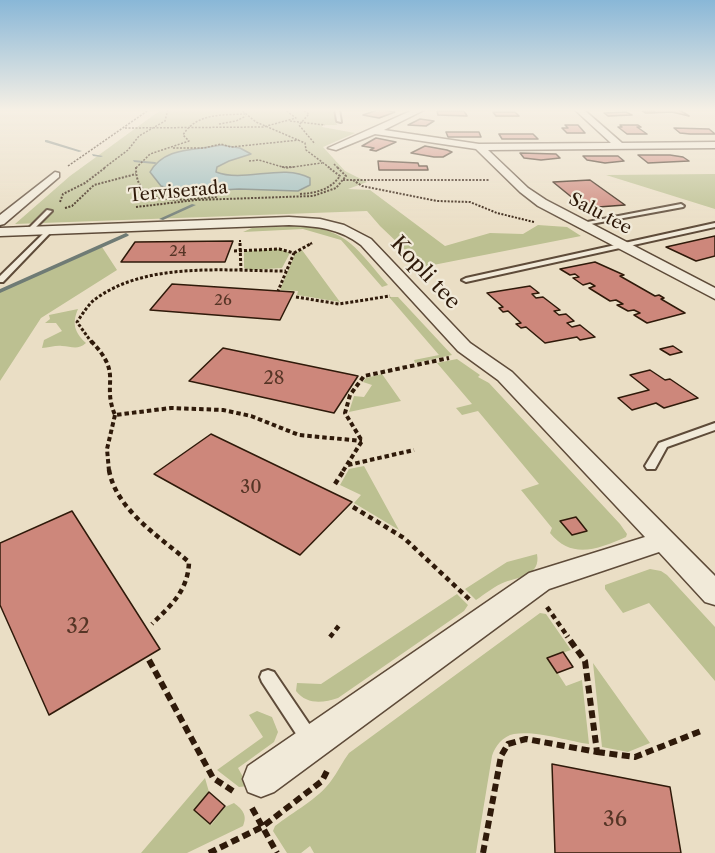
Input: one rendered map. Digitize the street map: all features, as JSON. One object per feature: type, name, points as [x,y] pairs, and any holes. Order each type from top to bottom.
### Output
[{"type":"street","name":"Salu tee","points":[[482,149],[514,180],[542,202],[715,294]]},
{"type":"street","points":[[0,221],[55,175]]},
{"type":"street","name":"Kopli tee","points":[[0,232],[297,221],[318,222],[350,231],[366,243],[464,347],[506,376],[715,594]]},
{"type":"street","points":[[249,791],[312,743],[539,581],[664,541]]},
{"type":"lane","points":[[580,224],[681,206]]},
{"type":"lane","points":[[29,231],[50,211]]},
{"type":"lane","points":[[466,280],[715,225]]},
{"type":"lane","points":[[0,280],[49,231]]},
{"type":"lane","points":[[651,466],[663,445],[715,426]]},
{"type":"lane","points":[[268,677],[312,743]]},
{"type":"path","points":[[55,175],[94,149]]},
{"type":"path","name":"Terviserada","points":[[66,208],[60,204],[59,200],[63,194],[85,183],[129,149]]},
{"type":"path","points":[[164,149],[143,159],[136,167],[135,174],[144,192],[151,197],[161,199],[295,195],[326,189],[338,180],[514,180]]},
{"type":"path","points":[[306,149],[339,176],[338,180]]},
{"type":"path","points":[[328,158],[346,176],[345,180]]},
{"type":"path","points":[[249,161],[260,160],[286,168],[323,163]]},
{"type":"path","points":[[66,208],[94,185],[135,174]]},
{"type":"path","name":"Terviserada","points":[[129,208],[201,200],[312,196],[331,191],[345,180]]},
{"type":"path","points":[[353,180],[362,186],[436,201],[470,202],[497,213],[550,226],[580,224]]},
{"type":"path","points":[[58,210],[66,208],[76,210]]},
{"type":"path","points":[[240,232],[241,272]]},
{"type":"path","points":[[278,291],[294,253],[312,243]]},
{"type":"path","points":[[234,251],[279,249],[294,253]]},
{"type":"path","points":[[152,624],[184,591],[190,578],[189,562],[126,505],[113,486],[107,461],[115,415],[109,393],[111,370],[104,353],[87,340],[77,322],[83,309],[97,296],[139,279],[182,273],[286,271]]},
{"type":"path","points":[[296,297],[339,304],[396,296]]},
{"type":"path","points":[[362,441],[345,413],[350,395],[364,376],[458,357]]},
{"type":"path","points":[[115,415],[171,408],[223,410],[251,417],[299,435],[362,441]]},
{"type":"path","points":[[335,484],[362,441]]},
{"type":"path","points":[[347,465],[396,456],[414,450]]},
{"type":"path","points":[[353,507],[404,538],[488,617]]},
{"type":"path","points":[[556,600],[546,605],[585,662],[597,752]]},
{"type":"path","points":[[330,637],[341,623]]},
{"type":"path","points":[[149,660],[213,778],[249,791],[277,853]]},
{"type":"path","points":[[483,853],[501,756],[508,744],[526,739],[635,757],[701,731]]},
{"type":"green space","points":[[107,149],[325,149],[345,171],[367,182],[348,189],[370,190],[445,246],[490,233],[523,234],[538,225],[567,227],[581,236],[423,267],[367,211],[15,224],[70,176]]},
{"type":"green space","points":[[715,174],[715,209],[606,175]]},
{"type":"green space","points":[[298,226],[329,231],[341,237],[360,252],[388,285],[382,287],[341,240],[303,229],[243,232],[252,228]]},
{"type":"green space","points":[[102,247],[117,270],[41,318],[0,381],[0,292]]},
{"type":"green space","points":[[280,249],[290,253],[282,268],[250,270],[244,268],[244,251]]},
{"type":"green space","points":[[302,250],[340,302],[297,295],[298,291],[280,290],[295,254]]},
{"type":"green space","points":[[389,297],[398,297],[452,355],[415,363],[414,360],[439,355]]},
{"type":"green space","points":[[78,309],[75,327],[86,343],[77,347],[42,348],[44,340],[62,331],[56,323],[45,323],[50,319],[49,315]]},
{"type":"green space","points":[[457,359],[489,383],[620,524],[627,534],[626,537],[586,550],[567,547],[550,533],[552,528],[521,490],[539,484],[478,411],[462,415],[456,408],[472,404],[437,363]]},
{"type":"green space","points":[[382,374],[401,401],[349,412],[354,396],[364,397],[372,385],[363,382],[366,378]]},
{"type":"green space","points":[[364,466],[399,530],[354,503],[361,495],[340,485],[349,469]]},
{"type":"green space","points":[[537,554],[536,567],[533,571],[498,585],[476,600],[465,589],[507,562]]},
{"type":"green space","points":[[650,569],[667,575],[715,627],[715,681],[649,603],[623,613],[605,589],[605,585]]},
{"type":"green space","points":[[457,594],[468,605],[464,611],[338,698],[327,701],[310,701],[296,691],[297,683],[321,684]]},
{"type":"green space","points":[[540,613],[546,614],[571,650],[548,658],[566,686],[582,680],[589,744],[522,733],[510,735],[500,742],[492,756],[476,853],[314,853],[310,846],[301,853],[287,853],[273,831],[275,826],[326,788],[349,753]]},
{"type":"green space","points":[[593,663],[650,743],[628,752],[602,747]]},
{"type":"green space","points":[[257,711],[272,717],[278,732],[274,742],[238,768],[248,786],[239,787],[217,770],[263,737],[249,715]]},
{"type":"green space","points":[[205,778],[209,792],[194,810],[211,825],[225,807],[234,803],[243,813],[245,819],[243,826],[187,853],[141,853]]},
{"type":"water","points":[[241,149],[251,154],[217,167],[216,172],[239,175],[288,172],[310,178],[310,185],[298,191],[239,189],[185,192],[161,186],[150,172],[164,158],[181,151]]},
{"type":"building","points":[[419,149],[440,149],[452,152],[443,157],[411,153]]},
{"type":"building","points":[[520,153],[556,154],[560,158],[541,160],[524,158]]},
{"type":"building","points":[[638,155],[670,155],[683,157],[689,161],[648,163]]},
{"type":"building","points":[[583,156],[618,156],[624,161],[605,163],[587,160]]},
{"type":"building","points":[[378,161],[418,163],[419,166],[427,166],[428,170],[379,170]]},
{"type":"building","points":[[590,180],[625,205],[585,208],[553,182]]},
{"type":"building","points":[[715,236],[715,256],[696,261],[666,247]]},
{"type":"building","points":[[233,241],[225,262],[121,262],[135,242]]},
{"type":"building","points":[[595,262],[624,275],[620,276],[655,296],[659,295],[664,298],[661,299],[685,313],[647,323],[634,315],[640,313],[634,310],[628,311],[617,305],[623,304],[616,300],[610,301],[589,288],[595,286],[590,283],[583,285],[573,278],[579,277],[575,274],[570,275],[560,269]]},
{"type":"building","points":[[172,284],[294,292],[280,320],[150,310]]},
{"type":"building","points":[[530,286],[539,293],[532,294],[536,298],[543,297],[560,310],[554,311],[559,315],[566,314],[574,321],[567,323],[572,327],[580,325],[595,337],[580,340],[577,337],[545,343],[526,327],[521,328],[516,324],[521,323],[508,311],[503,312],[499,308],[503,307],[487,293]]},
{"type":"building","points":[[673,346],[682,352],[670,355],[660,349]]},
{"type":"building","points":[[223,348],[358,376],[334,413],[189,381]]},
{"type":"building","points":[[650,370],[665,380],[670,379],[698,398],[664,408],[656,403],[632,410],[618,398],[649,390],[630,375]]},
{"type":"building","points":[[211,434],[352,502],[300,555],[154,474]]},
{"type":"building","points":[[72,511],[160,649],[49,715],[0,605],[0,543]]},
{"type":"building","points":[[576,517],[587,531],[572,535],[560,521]]},
{"type":"building","points":[[563,652],[573,667],[557,673],[547,658]]},
{"type":"building","points":[[552,764],[670,787],[681,853],[555,853]]},
{"type":"building","points":[[209,792],[225,806],[210,824],[194,810]]},
{"type":"waterway","points":[[73,149],[80,151]]},
{"type":"waterway","points":[[93,155],[101,156]]},
{"type":"waterway","points":[[134,161],[155,163]]},
{"type":"waterway","points":[[219,193],[226,190]]},
{"type":"waterway","points":[[161,219],[194,205]]},
{"type":"waterway","points":[[0,291],[126,235]]}]
